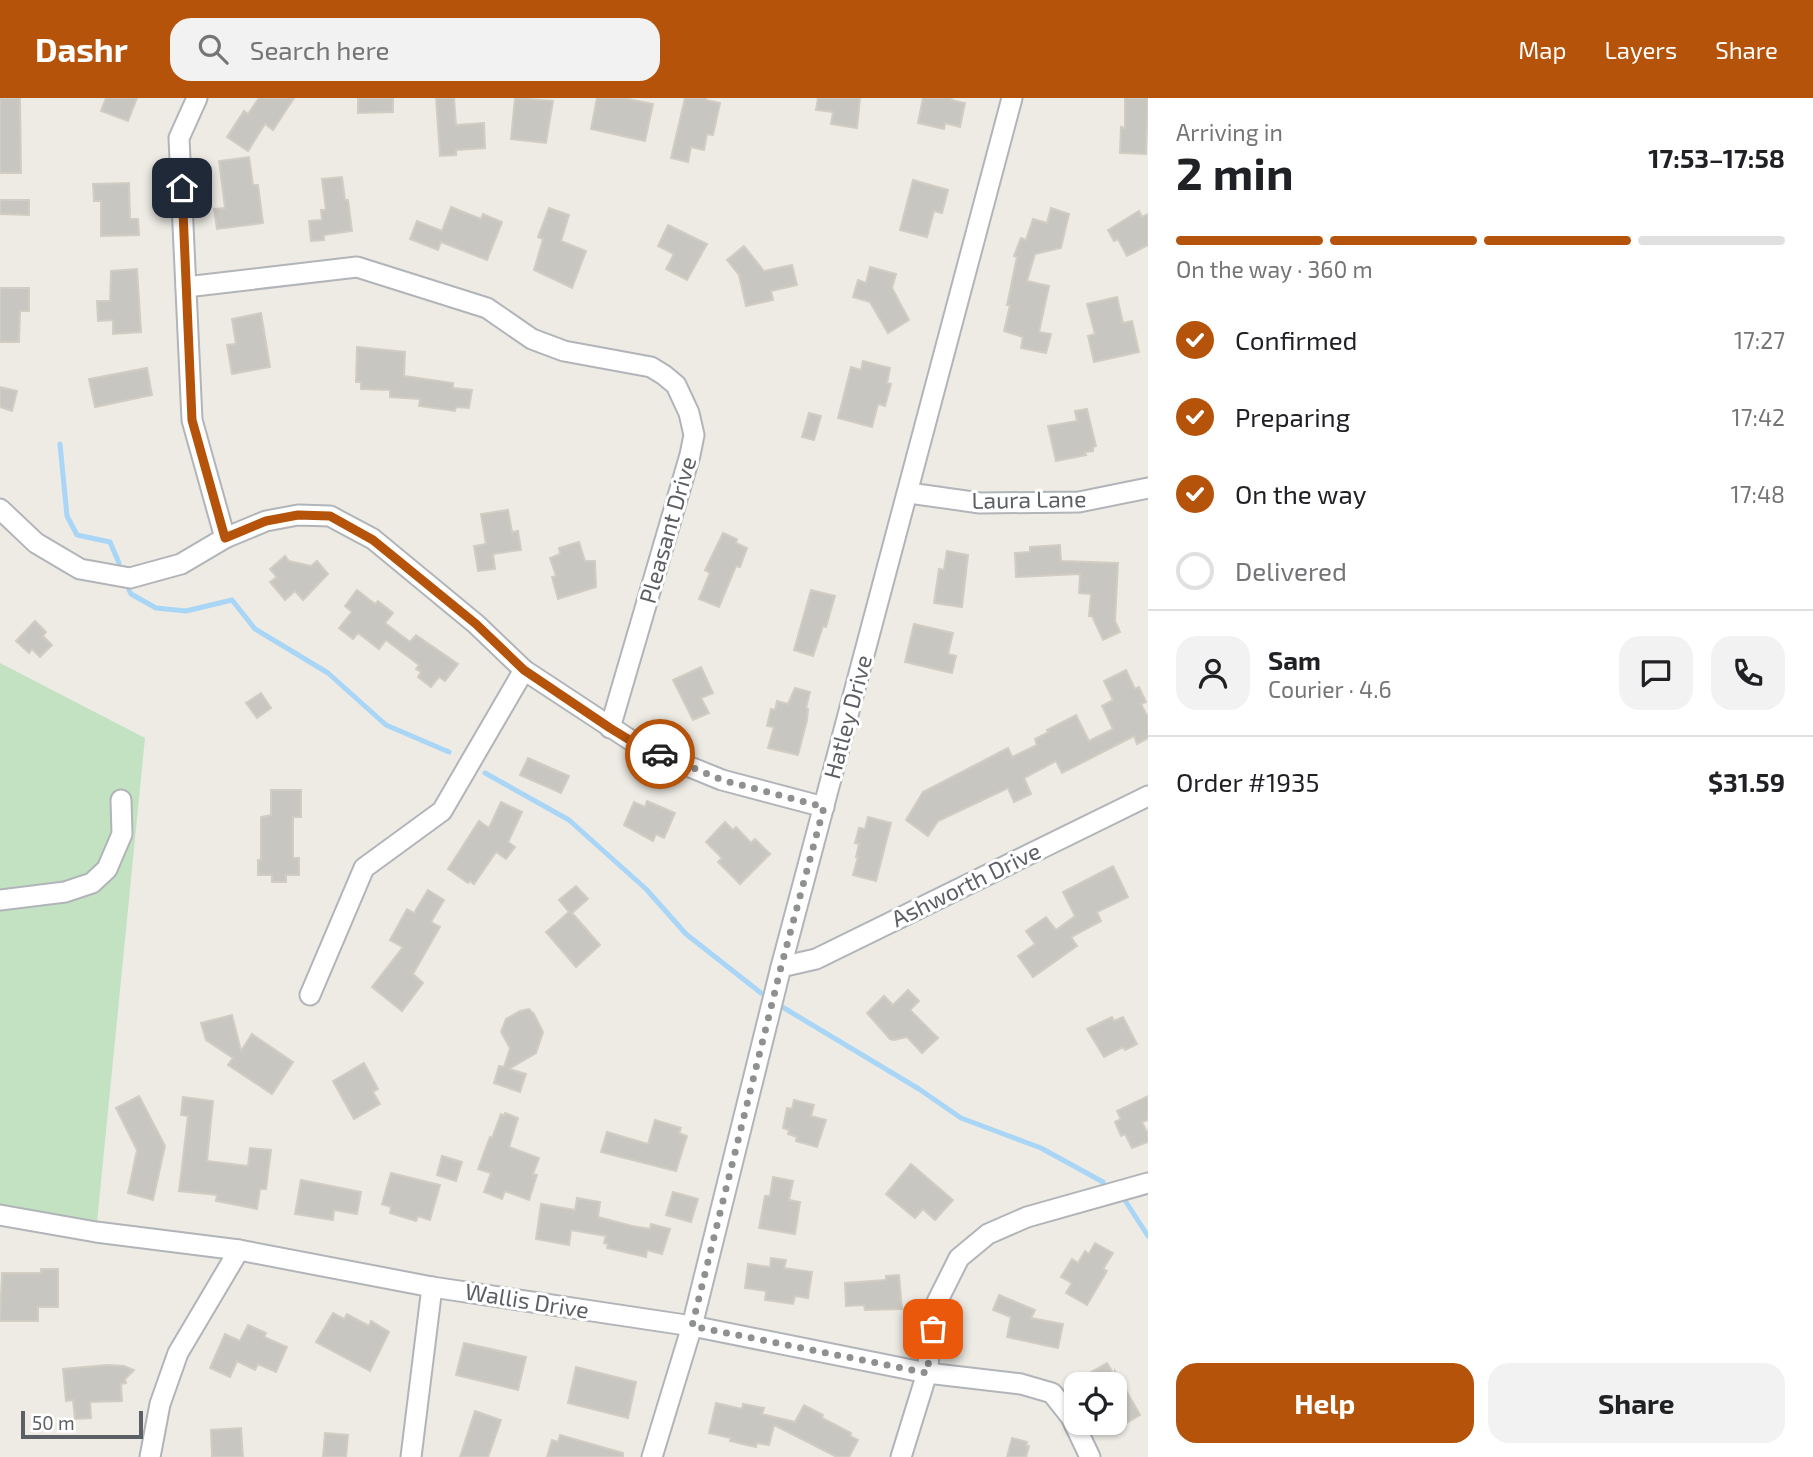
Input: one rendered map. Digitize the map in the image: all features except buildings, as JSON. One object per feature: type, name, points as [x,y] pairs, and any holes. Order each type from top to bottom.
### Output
[{"type":"street","points":[[197,98],[179,138],[192,420],[225,538]]},
{"type":"street","name":"Hatley Drive","points":[[652,1457],[692,1326],[781,967],[1012,98]]},
{"type":"street","name":"Pleasant Drive","points":[[187,287],[357,267],[487,308],[532,339],[564,352],[651,368],[676,385],[694,435],[610,728]]},
{"type":"street","name":"Laura Lane","points":[[909,493],[980,503],[1079,502],[1148,488]]},
{"type":"street","points":[[0,509],[36,543],[80,569],[130,578],[181,564],[225,538],[266,521],[298,515],[330,516],[373,540],[476,624],[524,670],[641,747],[722,780],[824,807]]},
{"type":"street","points":[[310,995],[364,868],[443,811],[524,670]]},
{"type":"street","name":"Ashworth Drive","points":[[781,967],[816,959],[1148,796]]},
{"type":"street","points":[[0,900],[65,892],[92,883],[107,869],[122,834],[121,800]]},
{"type":"street","points":[[901,1457],[927,1373],[935,1306],[959,1258],[988,1234],[1027,1217],[1148,1183]]},
{"type":"street","name":"Wallis Drive","points":[[0,1215],[96,1233],[239,1250],[432,1287],[692,1326],[927,1373],[1021,1384],[1052,1393],[1070,1417],[1090,1457]]},
{"type":"street","points":[[150,1457],[160,1404],[178,1353],[239,1250]]},
{"type":"street","points":[[411,1457],[432,1287]]},
{"type":"green space","points":[[0,663],[145,738],[96,1232],[0,1215]]},
{"type":"waterway","points":[[60,444],[67,516],[77,535],[110,542],[119,563]]},
{"type":"waterway","points":[[129,590],[131,594],[156,608],[186,611],[232,600],[255,629],[328,673],[386,725],[449,752]]},
{"type":"waterway","points":[[485,773],[569,820],[646,889],[686,934],[761,993]]},
{"type":"waterway","points":[[784,1008],[919,1089],[961,1118],[1041,1148],[1103,1182]]},
{"type":"waterway","points":[[1126,1202],[1148,1236]]},
{"type":"way so far","points":[[660,754],[722,780],[824,807],[781,967],[692,1326],[927,1373],[933,1329]]},
{"type":"route","points":[[182,188],[192,420],[225,538],[266,521],[298,515],[330,516],[373,540],[476,624],[524,670],[610,728],[641,747],[660,754]]}]
